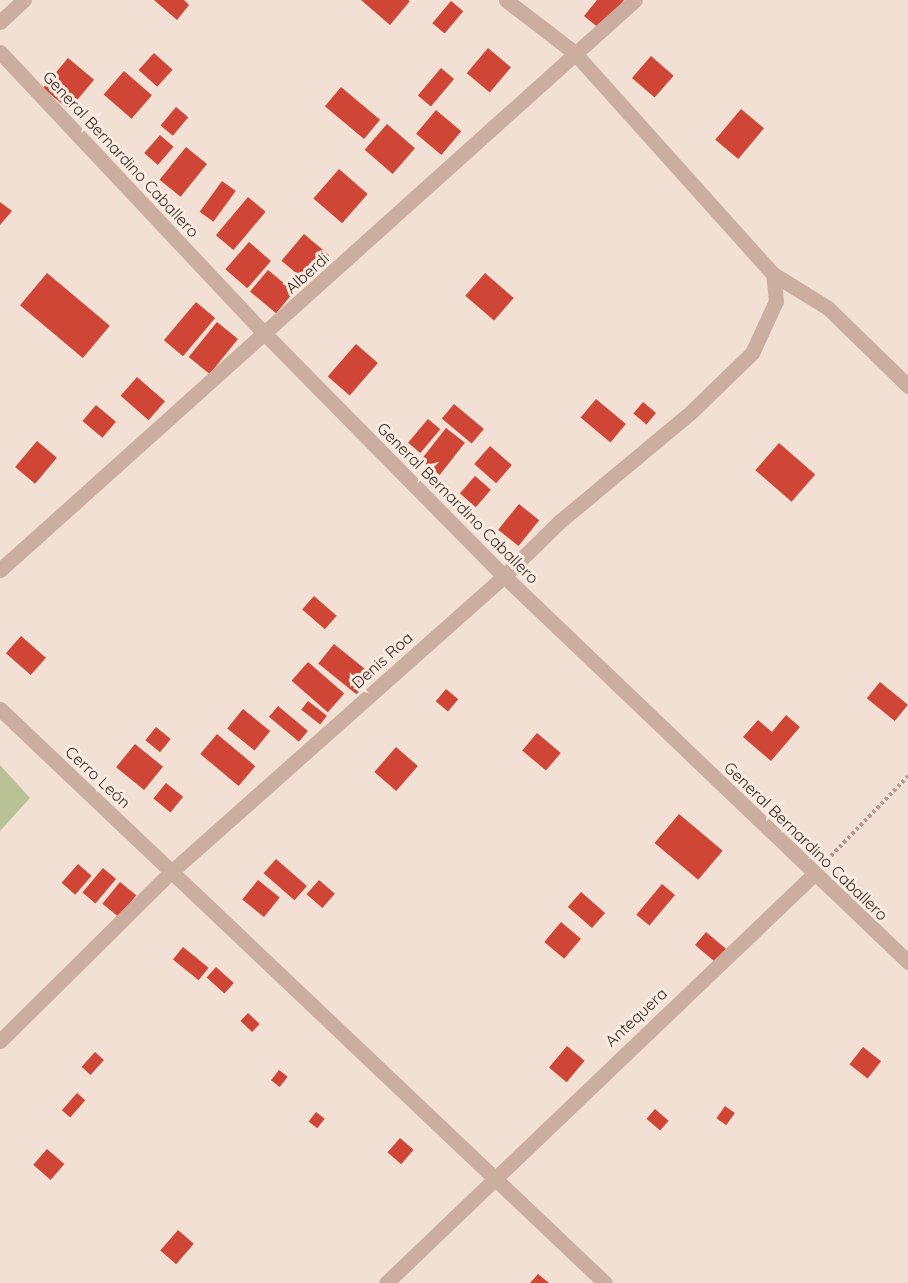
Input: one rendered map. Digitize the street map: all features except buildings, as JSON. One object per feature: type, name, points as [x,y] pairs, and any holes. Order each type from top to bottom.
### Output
[{"type":"street","points":[[0,22],[24,0]]},
{"type":"street","points":[[506,0],[575,53],[773,274],[828,308],[908,386]]},
{"type":"street","name":"Alberdi","points":[[0,570],[266,335],[635,0]]},
{"type":"street","name":"General Bernardino Caballero","points":[[0,52],[266,335],[504,576],[908,962]]},
{"type":"street","name":"Denis Roa","points":[[0,1041],[172,871],[504,576],[559,522],[690,413],[752,352],[776,301],[773,274]]},
{"type":"street","name":"Cerro León","points":[[0,709],[605,1283]]},
{"type":"street","name":"Antequera","points":[[386,1283],[492,1178],[814,874]]},
{"type":"path","points":[[814,874],[908,776]]},
{"type":"green space","points":[[0,765],[30,798],[0,831]]}]
